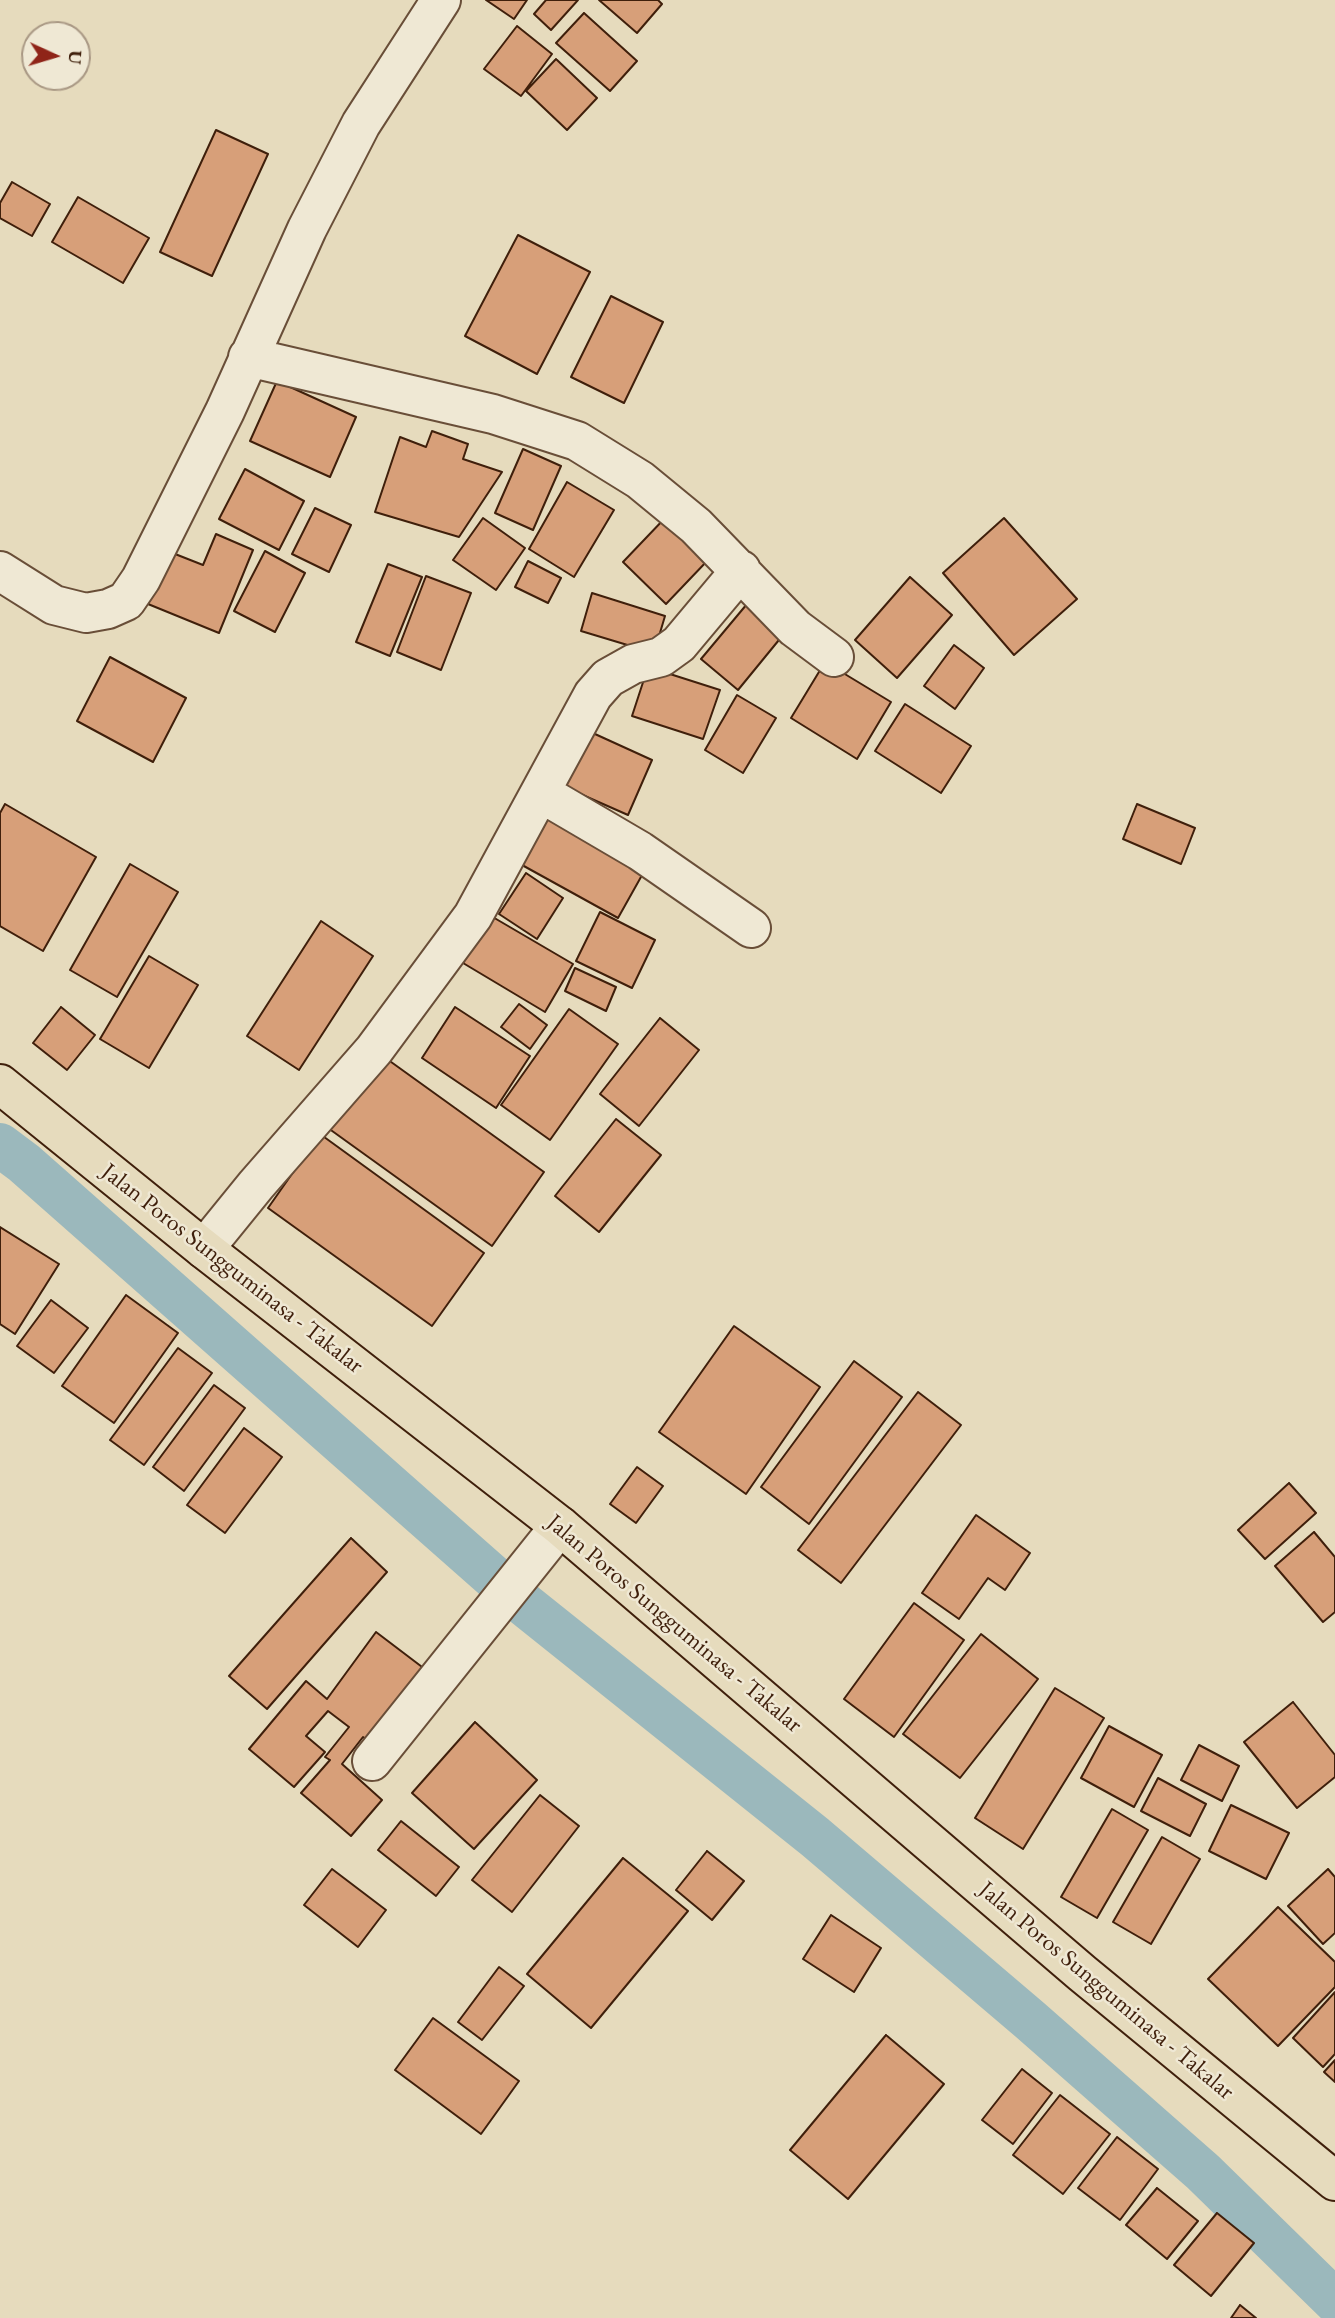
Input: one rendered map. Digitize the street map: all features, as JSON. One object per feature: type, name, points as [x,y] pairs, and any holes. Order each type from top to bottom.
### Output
[{"type":"highway","name":"Jalan Poros Sungguminasa - Takalar","points":[[0,1084],[204,1249],[560,1526],[1082,1973],[1335,2180]]},
{"type":"street","points":[[0,571],[54,605],[86,613],[108,609],[126,601],[141,579],[225,411],[307,229],[360,124],[441,0]]},
{"type":"street","points":[[248,357],[493,414],[577,441],[640,480],[696,526],[795,628],[834,657]]},
{"type":"street","points":[[204,1249],[374,1050],[445,956],[473,916],[593,695],[608,678],[633,664],[661,657],[679,644],[741,570]]},
{"type":"street","points":[[541,793],[640,851],[751,928]]},
{"type":"street","points":[[372,1761],[560,1526]]},
{"type":"building","points":[[486,0],[527,0],[514,19]]},
{"type":"building","points":[[546,0],[578,0],[551,30],[534,14]]},
{"type":"building","points":[[599,0],[658,0],[662,4],[637,33]]},
{"type":"building","points":[[584,13],[637,61],[610,91],[556,43]]},
{"type":"building","points":[[517,26],[552,54],[521,96],[484,69]]},
{"type":"building","points":[[556,59],[597,98],[567,130],[526,91]]},
{"type":"building","points":[[216,130],[268,154],[212,276],[160,252]]},
{"type":"building","points":[[12,182],[50,204],[32,236],[0,218],[0,203]]},
{"type":"building","points":[[78,197],[149,238],[123,283],[52,242]]},
{"type":"building","points":[[518,235],[590,272],[537,374],[465,336]]},
{"type":"building","points":[[611,296],[663,322],[624,403],[571,377]]},
{"type":"building","points":[[277,381],[356,417],[330,477],[250,441]]},
{"type":"building","points":[[432,431],[468,444],[463,459],[502,472],[459,537],[375,512],[400,437],[426,447]]},
{"type":"building","points":[[523,449],[561,466],[533,530],[495,513]]},
{"type":"building","points":[[245,469],[304,501],[279,550],[219,519]]},
{"type":"building","points":[[567,482],[614,510],[574,577],[529,549]]},
{"type":"building","points":[[315,508],[351,525],[329,572],[292,554]]},
{"type":"building","points":[[483,518],[525,548],[496,590],[453,560]]},
{"type":"building","points":[[665,518],[708,560],[666,604],[623,562]]},
{"type":"building","points":[[1004,518],[1077,599],[1014,655],[943,573]]},
{"type":"building","points":[[216,534],[253,550],[219,633],[148,604],[170,552],[203,565]]},
{"type":"building","points":[[265,551],[305,573],[275,632],[234,611]]},
{"type":"building","points":[[528,561],[561,578],[548,603],[515,587]]},
{"type":"building","points":[[388,564],[422,577],[390,656],[356,642]]},
{"type":"building","points":[[426,576],[471,593],[441,670],[397,652]]},
{"type":"building","points":[[910,577],[952,615],[897,678],[855,640]]},
{"type":"building","points":[[592,593],[665,616],[654,653],[581,631]]},
{"type":"building","points":[[747,604],[783,635],[738,690],[701,659]]},
{"type":"building","points":[[954,645],[984,668],[955,709],[924,686]]},
{"type":"building","points":[[110,657],[186,698],[153,762],[77,721]]},
{"type":"building","points":[[825,662],[891,702],[857,759],[791,718]]},
{"type":"building","points":[[648,667],[720,690],[703,739],[632,716]]},
{"type":"building","points":[[737,695],[776,718],[743,773],[705,750]]},
{"type":"building","points":[[905,704],[971,746],[941,793],[875,751]]},
{"type":"building","points":[[584,729],[652,760],[628,815],[560,785]]},
{"type":"building","points":[[5,804],[96,857],[43,951],[0,926],[0,813]]},
{"type":"building","points":[[1137,804],[1195,828],[1181,864],[1123,839]]},
{"type":"building","points":[[550,815],[646,868],[618,918],[522,865]]},
{"type":"building","points":[[130,864],[178,892],[117,997],[70,970]]},
{"type":"building","points":[[526,873],[563,898],[537,939],[499,914]]},
{"type":"building","points":[[600,912],[655,940],[632,988],[576,961]]},
{"type":"building","points":[[491,916],[573,964],[545,1012],[463,963]]},
{"type":"building","points":[[321,921],[373,956],[299,1070],[247,1036]]},
{"type":"building","points":[[149,956],[198,985],[149,1068],[100,1039]]},
{"type":"building","points":[[575,968],[616,987],[606,1011],[565,991]]},
{"type":"building","points":[[519,1004],[547,1025],[530,1049],[501,1027]]},
{"type":"building","points":[[61,1007],[95,1035],[67,1070],[33,1043]]},
{"type":"building","points":[[455,1007],[530,1056],[496,1108],[422,1058]]},
{"type":"building","points":[[569,1009],[618,1044],[550,1140],[501,1105]]},
{"type":"building","points":[[660,1018],[699,1050],[639,1126],[600,1094]]},
{"type":"building","points":[[380,1054],[544,1172],[492,1246],[328,1128]]},
{"type":"building","points":[[616,1119],[661,1155],[599,1232],[555,1196]]},
{"type":"building","points":[[320,1134],[484,1253],[432,1326],[268,1208]]},
{"type":"building","points":[[0,1227],[59,1264],[15,1334],[0,1324]]},
{"type":"building","points":[[126,1295],[178,1333],[114,1423],[62,1386]]},
{"type":"building","points":[[51,1300],[88,1328],[54,1373],[17,1346]]},
{"type":"building","points":[[734,1326],[820,1387],[746,1494],[659,1432]]},
{"type":"building","points":[[178,1348],[212,1373],[144,1465],[110,1440]]},
{"type":"building","points":[[854,1361],[902,1397],[809,1524],[761,1487]]},
{"type":"building","points":[[214,1385],[245,1408],[184,1491],[153,1467]]},
{"type":"building","points":[[918,1392],[961,1425],[841,1583],[798,1550]]},
{"type":"building","points":[[244,1428],[282,1457],[225,1533],[187,1505]]},
{"type":"building","points":[[637,1467],[663,1486],[636,1523],[610,1504]]},
{"type":"building","points":[[1289,1483],[1316,1513],[1265,1559],[1238,1530]]},
{"type":"building","points":[[976,1515],[1030,1553],[1005,1590],[988,1578],[959,1619],[922,1593]]},
{"type":"building","points":[[1314,1532],[1335,1557],[1335,1612],[1323,1622],[1275,1566]]},
{"type":"building","points":[[351,1538],[387,1572],[267,1709],[229,1676]]},
{"type":"building","points":[[914,1603],[964,1640],[894,1737],[844,1699]]},
{"type":"building","points":[[376,1632],[430,1673],[376,1746],[363,1737],[342,1764],[382,1800],[351,1836],[301,1793],[330,1760],[325,1757],[349,1727],[328,1711],[306,1736],[325,1752],[294,1787],[249,1749],[306,1681],[327,1699]]},
{"type":"building","points":[[981,1634],[1038,1679],[960,1778],[903,1734]]},
{"type":"building","points":[[1055,1688],[1104,1718],[1023,1849],[975,1818]]},
{"type":"building","points":[[1293,1702],[1335,1755],[1335,1777],[1297,1808],[1244,1742]]},
{"type":"building","points":[[475,1722],[537,1780],[474,1849],[412,1793]]},
{"type":"building","points":[[1109,1726],[1162,1755],[1134,1807],[1081,1778]]},
{"type":"building","points":[[1199,1745],[1239,1766],[1222,1801],[1181,1780]]},
{"type":"building","points":[[1158,1778],[1206,1804],[1190,1836],[1141,1811]]},
{"type":"building","points":[[540,1795],[579,1826],[512,1912],[472,1880]]},
{"type":"building","points":[[1231,1805],[1289,1833],[1266,1879],[1209,1851]]},
{"type":"building","points":[[1112,1809],[1148,1830],[1097,1918],[1061,1897]]},
{"type":"building","points":[[401,1821],[459,1867],[436,1896],[378,1850]]},
{"type":"building","points":[[1162,1837],[1200,1859],[1151,1944],[1113,1922]]},
{"type":"building","points":[[707,1851],[744,1881],[712,1920],[676,1890]]},
{"type":"building","points":[[623,1858],[688,1911],[591,2028],[527,1974]]},
{"type":"building","points":[[332,1869],[386,1910],[358,1947],[304,1905]]},
{"type":"building","points":[[1328,1869],[1335,1877],[1335,1933],[1323,1944],[1288,1906]]},
{"type":"building","points":[[1278,1907],[1335,1962],[1335,1987],[1278,2046],[1208,1979]]},
{"type":"building","points":[[831,1915],[881,1948],[854,1992],[803,1959]]},
{"type":"building","points":[[499,1967],[524,1986],[482,2040],[458,2022]]},
{"type":"building","points":[[1335,1992],[1335,2054],[1323,2067],[1293,2038]]},
{"type":"building","points":[[433,2018],[519,2081],[481,2134],[395,2070]]},
{"type":"building","points":[[886,2035],[944,2084],[848,2199],[790,2150]]},
{"type":"building","points":[[1335,2060],[1335,2082],[1324,2072]]},
{"type":"building","points":[[1022,2069],[1052,2093],[1013,2144],[982,2120]]},
{"type":"building","points":[[1060,2095],[1110,2134],[1063,2194],[1013,2155]]},
{"type":"building","points":[[1117,2137],[1158,2169],[1120,2220],[1078,2188]]},
{"type":"building","points":[[1157,2188],[1198,2221],[1167,2259],[1126,2225]]},
{"type":"building","points":[[1217,2213],[1254,2243],[1211,2296],[1174,2265]]},
{"type":"building","points":[[1240,2305],[1256,2318],[1231,2318]]},
{"type":"waterway","points":[[0,1145],[24,1163],[525,1605],[815,1837],[1030,2020],[1203,2172],[1335,2301]]}]
